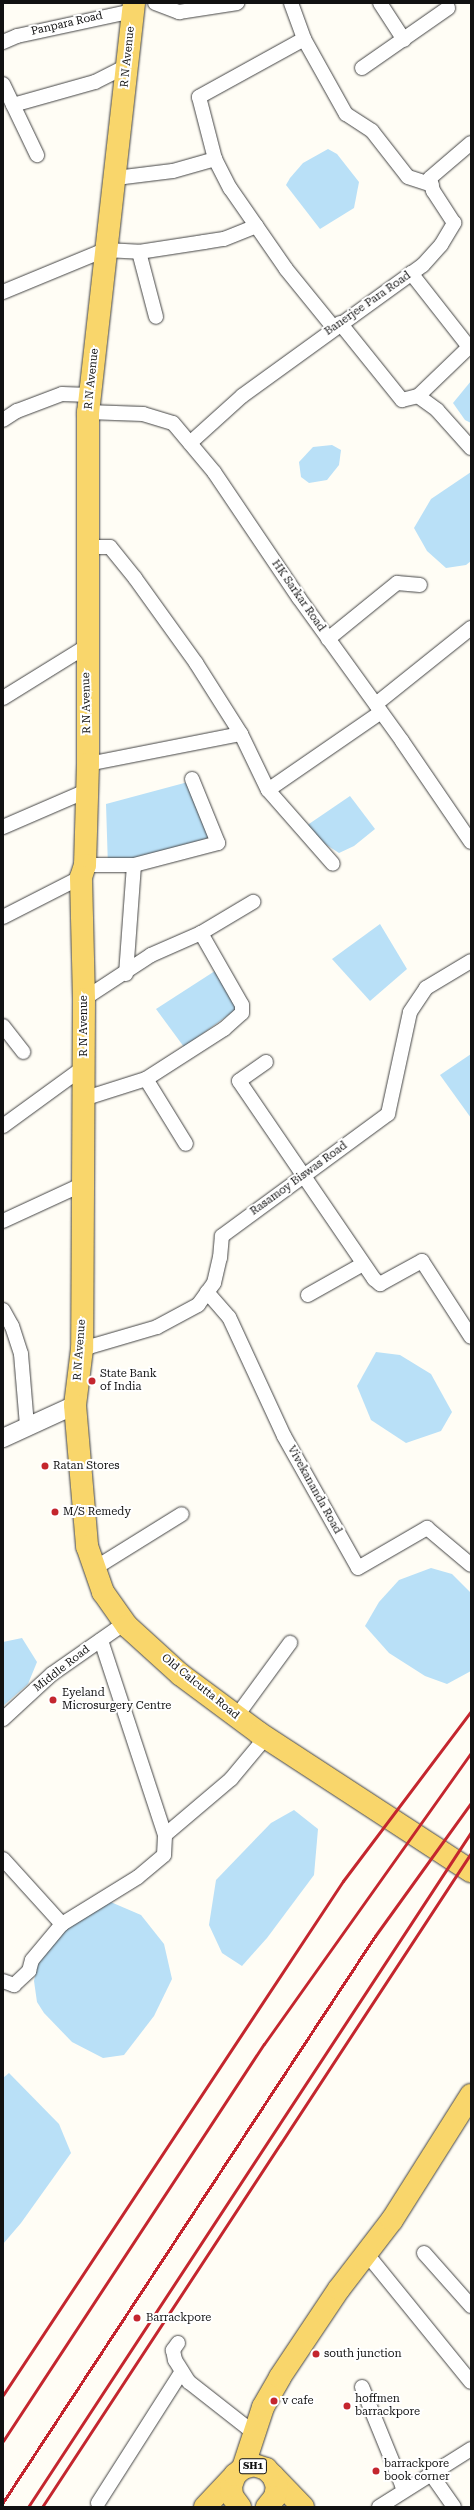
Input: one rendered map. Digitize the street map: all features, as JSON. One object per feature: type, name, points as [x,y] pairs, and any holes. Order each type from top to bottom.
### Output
[{"type":"main road","name":"R N Avenue","points":[[76,1404],[82,1348],[84,1067],[83,871],[88,764],[86,547],[89,403],[106,250],[116,178],[133,7]]},
{"type":"main road","name":"Old Calcutta Road","points":[[76,1404],[87,1546],[103,1592],[125,1623],[181,1675],[236,1717],[471,1871]]},
{"type":"main road","points":[[239,2472],[263,2407],[303,2340],[366,2253],[392,2220],[471,2095]]},
{"type":"main road","name":"SH1","points":[[205,2507],[239,2472],[259,2467],[273,2476],[303,2507]]},
{"type":"main road","name":"SH1","points":[[239,2472],[231,2486],[232,2496],[240,2507]]},
{"type":"main road","name":"SH1","points":[[269,2507],[275,2497],[277,2486],[273,2476]]},
{"type":"street","points":[[155,3],[179,12],[237,3]]},
{"type":"street","points":[[291,3],[304,38],[346,114],[372,130],[408,177],[432,185]]},
{"type":"street","points":[[380,3],[404,40]]},
{"type":"street","name":"Panpara Road","points":[[3,42],[25,34],[133,7]]},
{"type":"street","points":[[362,68],[448,8]]},
{"type":"street","points":[[304,38],[200,96],[215,159],[230,188],[286,269],[402,400],[418,396],[469,347],[411,273]]},
{"type":"street","points":[[13,106],[95,82],[127,66]]},
{"type":"street","points":[[3,84],[37,154]]},
{"type":"street","points":[[432,185],[430,178],[471,143]]},
{"type":"street","points":[[116,178],[173,171],[215,159]]},
{"type":"street","name":"Banerjee Para Road","points":[[190,443],[242,396],[423,265],[441,245],[454,223],[433,192],[432,185]]},
{"type":"street","points":[[3,292],[106,250],[139,252],[224,238],[256,226]]},
{"type":"street","points":[[139,252],[156,317]]},
{"type":"street","name":"HK Sarkar Road","points":[[3,420],[17,411],[62,394],[89,403],[143,414],[173,423],[214,472],[328,639],[379,708],[471,842]]},
{"type":"street","points":[[418,396],[437,410],[471,448]]},
{"type":"street","points":[[86,547],[110,547],[196,663],[241,734],[268,790],[333,864]]},
{"type":"street","points":[[328,639],[397,583],[420,585]]},
{"type":"street","points":[[268,790],[379,708],[471,628]]},
{"type":"street","points":[[3,698],[87,646]]},
{"type":"street","points":[[88,764],[241,734]]},
{"type":"street","points":[[3,916],[83,871],[134,865],[218,843],[192,779]]},
{"type":"street","points":[[3,827],[86,791]]},
{"type":"street","points":[[126,974],[134,865]]},
{"type":"street","points":[[84,999],[126,974],[151,955],[201,933],[253,902]]},
{"type":"street","points":[[83,1099],[146,1079],[224,1029],[242,1013],[242,1005],[201,933]]},
{"type":"street","name":"Rasamoy Biswas Road","points":[[82,1348],[157,1328],[198,1304],[214,1283],[220,1258],[222,1236],[388,1114],[410,1012],[426,988],[471,961]]},
{"type":"street","points":[[3,1026],[23,1052]]},
{"type":"street","points":[[266,1062],[239,1081],[363,1264],[380,1284],[422,1261],[471,1337]]},
{"type":"street","points":[[3,1126],[84,1067]]},
{"type":"street","points":[[146,1079],[186,1144]]},
{"type":"street","points":[[3,1220],[83,1184]]},
{"type":"street","points":[[308,1295],[363,1264]]},
{"type":"street","name":"Vivekananda Road","points":[[207,1292],[229,1317],[284,1436],[358,1568],[428,1528],[471,1565]]},
{"type":"street","points":[[3,1310],[12,1326],[21,1354],[27,1426]]},
{"type":"street","points":[[3,1438],[76,1404]]},
{"type":"street","points":[[95,1568],[182,1514]]},
{"type":"street","name":"Middle Road","points":[[3,1719],[52,1674],[125,1623]]},
{"type":"street","points":[[3,1981],[14,1985],[29,1971],[32,1960],[62,1924],[138,1877],[164,1854],[165,1835],[101,1640]]},
{"type":"street","points":[[236,1717],[290,1643]]},
{"type":"street","points":[[165,1835],[231,1779],[266,1737]]},
{"type":"street","points":[[3,1859],[62,1924]]},
{"type":"street","points":[[366,2253],[471,2382]]},
{"type":"street","points":[[424,2253],[471,2306]]},
{"type":"street","points":[[178,2343],[173,2350],[175,2360],[194,2388],[254,2433]]},
{"type":"street","points":[[98,2503],[182,2371]]},
{"type":"street","points":[[362,2387],[402,2485],[407,2489]]},
{"type":"street","points":[[379,2507],[471,2449]]},
{"type":"street","points":[[431,2474],[454,2507]]},
{"type":"water","points":[[328,149],[337,154],[359,182],[354,208],[320,229],[286,185],[303,163]]},
{"type":"water","points":[[471,381],[471,423],[465,420],[453,403]]},
{"type":"water","points":[[332,445],[341,450],[339,465],[327,480],[309,483],[301,477],[299,462],[313,447]]},
{"type":"water","points":[[471,472],[471,561],[466,565],[446,568],[427,551],[414,528],[431,499]]},
{"type":"water","points":[[188,782],[216,836],[108,867],[106,804]]},
{"type":"water","points":[[350,796],[375,829],[354,846],[339,853],[322,842],[306,826]]},
{"type":"water","points":[[380,924],[407,969],[370,1001],[332,959]]},
{"type":"water","points":[[218,969],[241,1006],[184,1047],[156,1009]]},
{"type":"water","points":[[471,1054],[471,1118],[440,1075]]},
{"type":"water","points":[[376,1352],[400,1355],[431,1374],[452,1412],[441,1431],[406,1443],[371,1420],[357,1386]]},
{"type":"water","points":[[431,1568],[452,1574],[471,1593],[471,1671],[447,1684],[425,1676],[389,1653],[365,1626],[379,1602],[399,1580]]},
{"type":"water","points":[[22,1638],[37,1662],[28,1684],[3,1706],[3,1642]]},
{"type":"water","points":[[294,1810],[318,1829],[314,1875],[267,1938],[242,1966],[222,1953],[209,1925],[216,1880],[271,1823]]},
{"type":"water","points":[[106,1900],[141,1915],[164,1944],[172,1979],[154,2016],[124,2055],[103,2058],[72,2042],[44,2013],[37,2002],[34,1981],[41,1947]]},
{"type":"water","points":[[9,2073],[59,2124],[71,2153],[21,2223],[3,2244],[3,2078]]},
{"type":"railway","points":[[3,2395],[343,1881],[471,1711]]},
{"type":"railway","points":[[3,2441],[264,2044],[471,1753]]},
{"type":"railway","points":[[3,2502],[375,1936],[471,1803]]},
{"type":"railway","points":[[28,2507],[471,1832]]},
{"type":"railway","points":[[42,2507],[471,1853]]},
{"type":"place","name":"State Bank of India","points":[[92,1381]]},
{"type":"place","name":"Ratan Stores","points":[[45,1466]]},
{"type":"place","name":"M/S Remedy","points":[[55,1512]]},
{"type":"place","name":"Eyeland Microsurgery Centre","points":[[53,1700]]},
{"type":"place","name":"Barrackpore","points":[[137,2318]]},
{"type":"place","name":"south junction","points":[[316,2354]]},
{"type":"place","name":"v cafe","points":[[274,2401]]},
{"type":"place","name":"hoffmen barrackpore","points":[[347,2406]]},
{"type":"place","name":"barrackpore book corner","points":[[376,2471]]}]
